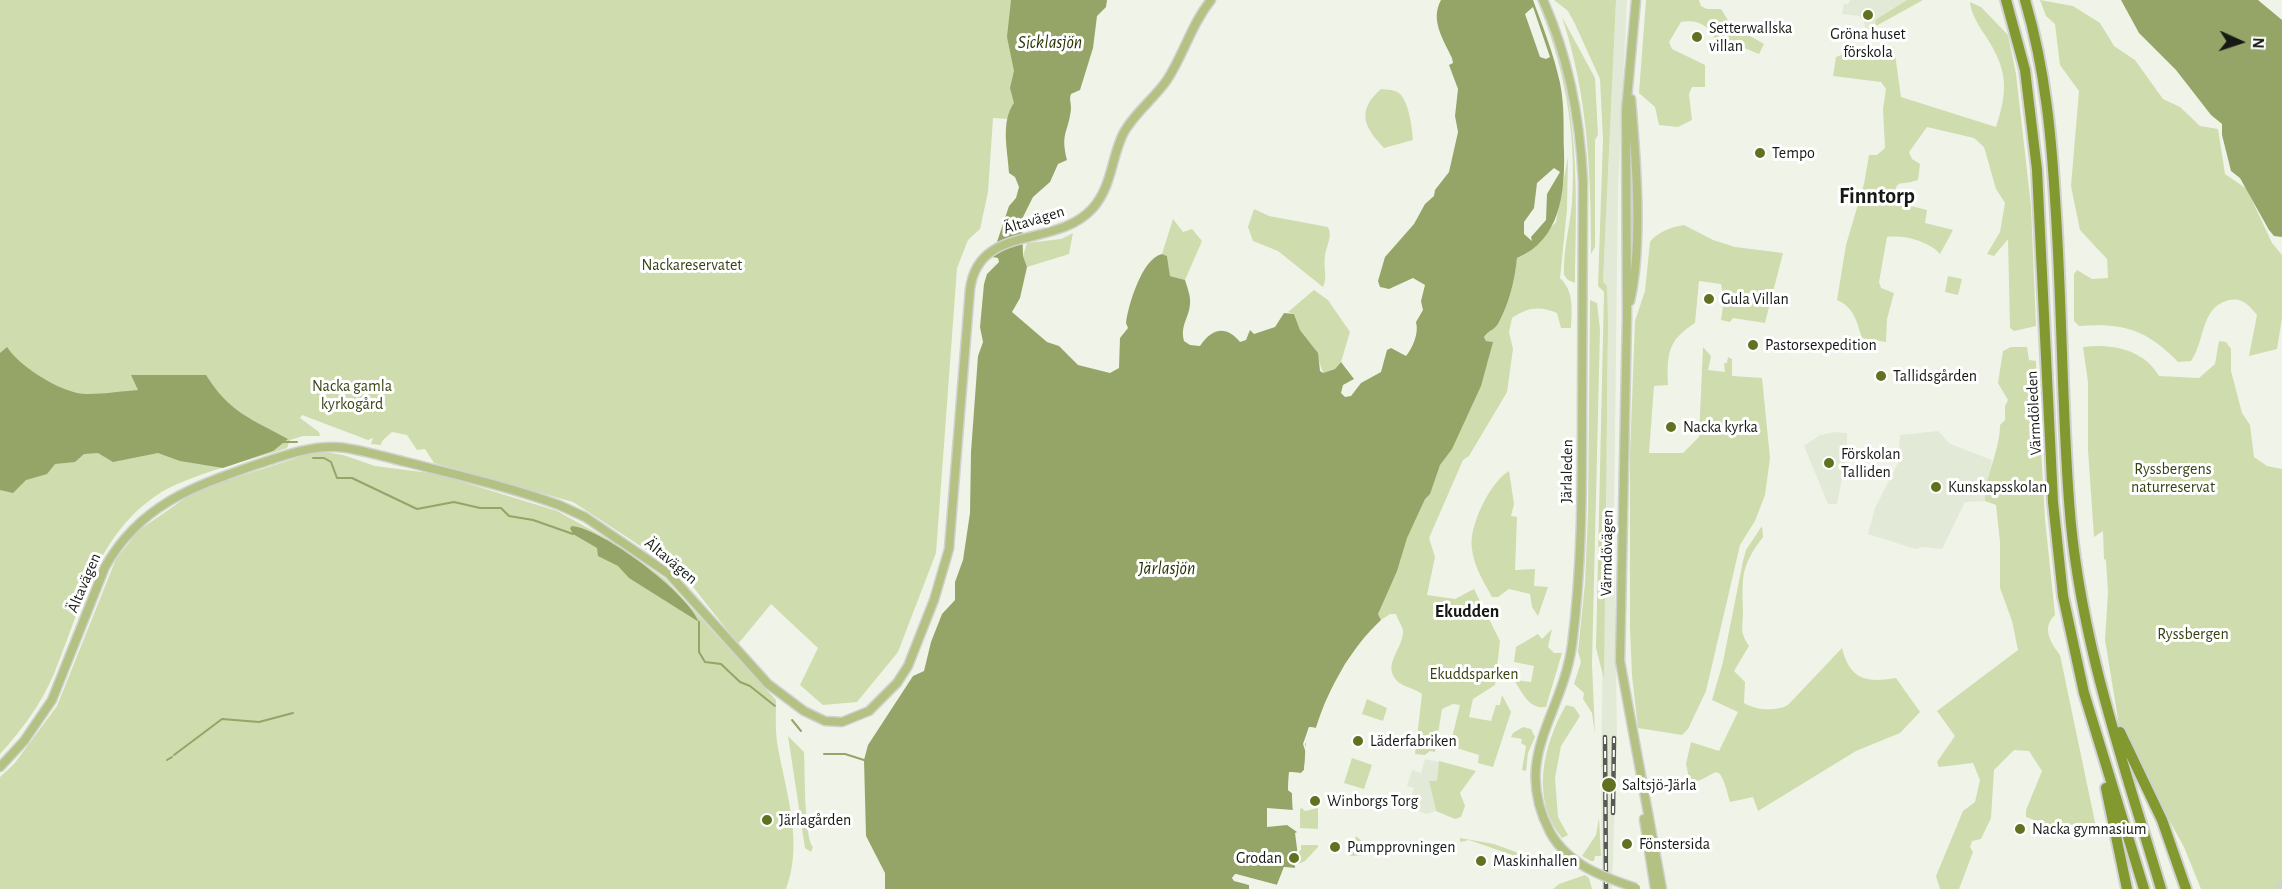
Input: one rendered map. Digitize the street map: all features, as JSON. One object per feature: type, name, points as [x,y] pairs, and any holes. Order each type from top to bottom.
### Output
[{"type":"highway","name":"Värmdöleden","points":[[2006,0],[2019,42],[2030,101],[2037,170],[2057,549],[2071,636],[2093,726],[2144,889]]},
{"type":"highway","name":"Värmdöleden","points":[[2025,0],[2047,101],[2057,232],[2070,513],[2086,629],[2104,700],[2161,889]]},
{"type":"highway","points":[[2104,700],[2162,820],[2186,889]]},
{"type":"highway","points":[[2093,726],[2127,889]]},
{"type":"main road","name":"Ältavägen","points":[[0,767],[24,741],[52,700],[105,567],[114,552],[142,520],[177,495],[195,486],[285,455],[324,447],[367,453],[501,487],[560,505],[585,517],[669,574],[768,684],[793,703],[825,721],[851,720],[869,711],[903,675],[934,600],[951,533],[971,280],[980,260],[988,252],[1079,221],[1102,196],[1111,176],[1122,135],[1165,83],[1194,22],[1211,0]]},
{"type":"main road","name":"Järlaleden","points":[[1543,0],[1572,84],[1581,144],[1583,181],[1582,472],[1577,588],[1568,669],[1537,751],[1535,768],[1538,798],[1550,832],[1576,862],[1637,889]]},
{"type":"main road","name":"Värmdövägen","points":[[1636,0],[1626,110],[1627,316],[1620,661],[1662,889]]},
{"type":"main road","name":"Värmdövägen","points":[[1642,789],[1646,843],[1655,889]]},
{"type":"main road","points":[[1608,878],[1620,889]]},
{"type":"shaded area","points":[[1616,0],[1627,0],[1618,187],[1614,519],[1617,736],[1612,889],[1602,889],[1601,764],[1608,349],[1603,282]]},
{"type":"shaded area","name":"Gröna huset förskola","points":[[1850,0],[1907,0],[1875,20],[1876,26],[1865,31],[1864,20],[1859,16],[1842,14],[1844,4],[1848,4]]},
{"type":"shaded area","name":"Kunskapsskolan","points":[[1938,431],[1950,444],[1992,460],[1985,501],[1965,502],[1942,549],[1923,547],[1915,549],[1868,534],[1875,508],[1898,463],[1900,435]]},
{"type":"shaded area","name":"Förskolan Talliden","points":[[1835,432],[1847,433],[1847,453],[1837,504],[1828,504],[1804,446],[1820,435]]},
{"type":"shaded area","points":[[1425,759],[1439,762],[1437,781],[1429,782],[1436,811],[1427,814],[1408,808],[1414,788],[1407,786],[1412,770],[1421,773]]},
{"type":"green space","name":"Nackareservatet","points":[[0,0],[1053,0],[1043,121],[993,118],[988,192],[980,229],[968,240],[957,268],[936,553],[898,652],[857,702],[823,705],[800,685],[818,648],[771,604],[738,644],[690,583],[659,558],[573,502],[434,463],[425,449],[417,450],[407,435],[392,432],[382,441],[381,445],[371,444],[373,438],[368,440],[302,415],[300,418],[319,432],[320,436],[303,436],[290,440],[287,448],[185,481],[157,495],[136,512],[104,553],[92,576],[54,674],[43,696],[23,726],[0,754]]},
{"type":"green space","points":[[1537,0],[1540,0],[1553,37],[1563,72],[1569,106],[1575,173],[1575,283],[1564,275],[1572,202],[1570,124],[1555,49]]},
{"type":"green space","points":[[1554,0],[1616,0],[1603,282],[1607,286],[1608,322],[1604,679],[1596,648],[1604,292],[1598,286],[1603,140],[1600,79],[1568,11]]},
{"type":"green space","points":[[1646,0],[1699,0],[1701,6],[1707,9],[1721,9],[1731,25],[1764,44],[1759,54],[1737,45],[1716,42],[1711,32],[1703,25],[1687,21],[1681,22],[1669,42],[1672,49],[1705,65],[1705,87],[1692,87],[1689,94],[1692,120],[1678,127],[1659,125],[1655,107],[1639,93]]},
{"type":"green space","points":[[1907,0],[1923,0],[1876,26],[1875,20]]},
{"type":"green space","points":[[2040,0],[2073,6],[2100,23],[2114,46],[2135,60],[2163,99],[2180,107],[2200,126],[2218,129],[2225,174],[2247,189],[2272,243],[2282,255],[2282,318],[2277,349],[2249,356],[2257,315],[2240,300],[2226,301],[2212,311],[2191,361],[2178,362],[2155,342],[2133,330],[2109,326],[2079,326],[2074,321],[2074,274],[2077,270],[2092,279],[2108,278],[2107,259],[2080,230],[2071,186],[2079,91],[2060,65],[2055,24],[2046,16]]},
{"type":"green space","points":[[1970,2],[1981,7],[2008,35],[2016,74],[2031,206],[2036,326],[2014,331],[2010,328],[2008,239],[1994,256],[1987,254],[2000,232],[2005,203],[1996,189],[1984,147],[1974,138],[1927,127],[1909,152],[1912,159],[1920,164],[1918,180],[1898,185],[1892,201],[1927,210],[1925,223],[1953,230],[1940,254],[1916,240],[1887,237],[1879,282],[1881,288],[1894,293],[1887,319],[1886,342],[1862,338],[1851,311],[1837,300],[1846,245],[1864,184],[1869,155],[1877,155],[1885,148],[1883,109],[1886,89],[1881,82],[1833,76],[1836,57],[1865,46],[1873,53],[1894,47],[1901,97],[1996,127],[2003,101],[2002,69],[1975,19]]},
{"type":"green space","points":[[1562,17],[1595,78],[1598,135],[1595,140],[1595,247],[1591,254],[1589,164],[1583,105],[1578,76]]},
{"type":"green space","points":[[1381,89],[1396,91],[1403,98],[1410,116],[1413,140],[1384,148],[1372,133],[1366,119],[1366,112],[1373,97]]},
{"type":"green space","name":"Ekuddsparken","points":[[1568,157],[1567,209],[1560,278],[1570,295],[1571,328],[1561,328],[1557,313],[1545,309],[1529,310],[1512,318],[1509,332],[1513,349],[1507,392],[1469,456],[1463,460],[1429,538],[1435,557],[1427,595],[1455,599],[1474,589],[1500,641],[1495,685],[1473,699],[1469,717],[1491,721],[1496,705],[1500,705],[1502,695],[1511,712],[1493,767],[1478,763],[1479,755],[1450,746],[1460,705],[1453,704],[1442,709],[1435,752],[1430,751],[1425,755],[1415,754],[1422,694],[1399,683],[1393,675],[1392,663],[1402,639],[1403,630],[1396,614],[1390,614],[1381,620],[1378,614],[1409,532],[1488,361],[1491,342],[1486,341],[1484,337],[1498,324],[1505,308],[1513,283],[1517,258],[1526,254],[1556,222]]},
{"type":"green space","points":[[1254,209],[1269,216],[1328,227],[1330,238],[1325,256],[1323,287],[1278,251],[1253,241],[1248,227]]},
{"type":"green space","points":[[1173,219],[1183,232],[1192,229],[1202,241],[1185,280],[1170,276],[1167,256],[1162,254]]},
{"type":"green space","points":[[1684,225],[1713,240],[1735,247],[1783,253],[1765,323],[1733,318],[1730,322],[1721,320],[1724,300],[1721,284],[1699,281],[1695,323],[1674,342],[1669,357],[1668,385],[1654,386],[1649,453],[1683,453],[1699,437],[1703,347],[1711,356],[1708,370],[1725,372],[1724,363],[1727,363],[1728,357],[1732,359],[1732,376],[1762,378],[1770,458],[1765,495],[1755,521],[1740,545],[1706,691],[1688,729],[1682,735],[1638,728],[1632,676],[1630,627],[1630,455],[1635,321],[1645,291],[1650,242],[1665,231]]},
{"type":"green space","points":[[1073,233],[1069,254],[1027,267],[1023,256],[1027,243],[1061,239]]},
{"type":"green space","points":[[1948,276],[1962,279],[1958,295],[1945,292]]},
{"type":"green space","points":[[1314,290],[1328,300],[1350,332],[1341,362],[1335,369],[1323,373],[1315,349],[1300,330],[1294,314],[1288,312]]},
{"type":"green space","points":[[1590,300],[1597,303],[1600,329],[1592,664],[1595,734],[1592,713],[1583,699],[1584,693],[1574,684],[1581,662],[1578,652],[1585,583],[1588,514]]},
{"type":"green space","name":"Ryssbergen","points":[[2219,341],[2226,342],[2231,349],[2231,371],[2242,413],[2250,425],[2254,457],[2267,466],[2282,469],[2282,889],[2201,889],[2184,847],[2120,731],[2105,640],[2108,593],[2106,560],[2104,559],[2103,531],[2094,537],[2088,450],[2088,382],[2083,347],[2104,346],[2126,350],[2145,360],[2159,376],[2199,378],[2215,364]]},
{"type":"green space","points":[[2011,347],[2027,347],[2029,360],[2036,361],[2045,519],[2055,615],[2048,630],[2060,655],[2096,827],[2087,828],[2077,824],[2053,827],[2026,817],[2026,810],[2042,771],[2029,751],[2014,750],[1994,770],[1991,818],[1981,839],[1972,841],[1970,847],[1973,852],[1959,889],[1940,889],[1936,876],[1963,811],[1975,802],[1980,780],[1973,763],[1939,767],[1937,762],[1955,736],[1937,711],[2018,650],[2012,621],[2000,588],[2000,542],[1996,505],[1985,501],[1987,482],[1998,444],[2000,425],[2005,420],[2005,406],[2008,400],[1998,383],[2003,351]]},
{"type":"green space","points":[[318,451],[343,455],[375,466],[437,474],[557,511],[615,543],[665,579],[776,700],[777,742],[793,834],[791,871],[786,889],[0,889],[0,777],[14,764],[57,706],[116,559],[138,531],[197,490]]},
{"type":"green space","points":[[1509,471],[1514,504],[1511,516],[1517,517],[1515,570],[1535,569],[1534,586],[1548,587],[1538,616],[1532,607],[1530,594],[1509,589],[1498,597],[1492,597],[1473,556],[1473,529],[1482,506],[1495,485]]},
{"type":"green space","points":[[1762,526],[1763,537],[1750,556],[1743,580],[1742,629],[1749,646],[1734,671],[1745,682],[1744,703],[1766,709],[1777,709],[1788,705],[1842,648],[1845,659],[1855,673],[1861,677],[1876,680],[1896,678],[1920,712],[1900,733],[1856,751],[1758,811],[1753,797],[1730,802],[1719,773],[1715,772],[1690,782],[1686,764],[1691,742],[1719,751],[1738,712],[1712,700],[1723,662],[1746,550]]},
{"type":"green space","points":[[1552,629],[1548,647],[1554,653],[1562,653],[1546,707],[1540,707],[1527,699],[1514,680],[1531,682],[1534,666],[1514,662],[1516,647],[1538,634],[1542,639]]},
{"type":"green space","points":[[1367,699],[1387,708],[1383,721],[1362,714]]},
{"type":"green space","points":[[1566,705],[1574,707],[1580,716],[1561,746],[1555,778],[1558,817],[1568,835],[1562,838],[1552,823],[1546,806],[1543,772],[1551,737]]},
{"type":"green space","points":[[1523,727],[1531,729],[1535,737],[1528,753],[1526,771],[1522,770],[1526,746],[1521,743],[1522,739],[1511,737]]},
{"type":"green space","points":[[788,736],[804,752],[806,817],[813,847],[811,852],[805,848]]},
{"type":"green space","points":[[1352,758],[1372,765],[1364,789],[1344,783]]},
{"type":"green space","points":[[1439,761],[1476,771],[1460,793],[1465,806],[1461,817],[1455,819],[1436,811],[1429,781],[1437,781]]},
{"type":"green space","points":[[1318,808],[1318,829],[1300,828],[1300,809],[1305,811]]},
{"type":"green space","points":[[1599,818],[1601,856],[1595,856],[1594,861],[1591,861],[1582,856],[1596,835]]},
{"type":"green space","points":[[1356,836],[1365,844],[1363,855],[1350,856]]},
{"type":"green space","points":[[1460,838],[1494,844],[1521,854],[1518,857],[1469,840],[1460,842]]},
{"type":"green space","points":[[1301,845],[1318,845],[1318,847],[1305,861],[1296,865],[1290,858],[1301,850]]},
{"type":"green space","points":[[1585,875],[1589,878],[1592,889],[1553,889],[1559,884]]},
{"type":"water","name":"Järlasjön","points":[[1011,0],[1107,0],[1106,7],[1097,16],[1093,48],[1080,90],[1070,96],[1070,116],[1064,143],[1067,160],[1058,164],[1050,182],[1033,197],[1022,219],[1023,256],[1027,267],[1020,298],[1012,312],[1047,342],[1059,346],[1078,365],[1110,373],[1119,368],[1120,338],[1128,328],[1127,315],[1137,284],[1148,264],[1162,254],[1167,256],[1170,276],[1185,280],[1189,292],[1190,304],[1183,330],[1184,341],[1190,345],[1200,346],[1209,335],[1224,331],[1240,342],[1246,340],[1250,330],[1254,334],[1275,327],[1284,313],[1294,314],[1300,330],[1318,353],[1320,371],[1323,373],[1335,369],[1341,362],[1354,379],[1343,385],[1341,393],[1345,397],[1351,396],[1361,383],[1381,372],[1387,350],[1391,348],[1406,356],[1415,340],[1416,322],[1423,310],[1421,301],[1425,285],[1413,278],[1389,289],[1380,287],[1378,281],[1385,257],[1414,224],[1425,204],[1434,196],[1435,190],[1449,172],[1458,132],[1455,116],[1458,89],[1449,65],[1453,63],[1452,58],[1437,22],[1441,0],[1533,0],[1555,62],[1562,92],[1564,118],[1563,183],[1557,214],[1543,240],[1517,258],[1513,283],[1505,308],[1498,324],[1484,337],[1486,341],[1493,342],[1481,386],[1452,449],[1440,465],[1430,494],[1425,499],[1407,538],[1397,571],[1378,614],[1381,620],[1350,656],[1334,684],[1316,728],[1309,727],[1304,770],[1301,773],[1289,772],[1288,790],[1292,793],[1293,816],[1296,816],[1299,849],[1290,858],[1296,868],[1284,867],[1277,885],[1235,874],[1232,878],[1249,885],[1249,889],[885,889],[885,873],[866,836],[864,760],[868,745],[913,676],[924,671],[931,642],[942,614],[955,600],[955,582],[963,560],[970,513],[971,452],[978,356],[983,342],[980,327],[984,284],[987,274],[999,262],[998,258],[992,257],[1009,206],[1016,198],[1019,187],[1015,177],[1009,173],[1006,137],[1007,119],[1014,103],[1010,88],[1014,71],[1007,37]]},
{"type":"water","points":[[2121,0],[2258,0],[2282,20],[2282,237],[2274,236],[2269,230],[2240,178],[2231,171],[2222,135],[2222,124],[2211,115],[2176,70],[2139,33]]},
{"type":"water","points":[[7,347],[20,362],[38,375],[58,386],[83,394],[138,390],[131,375],[206,375],[232,406],[252,420],[288,439],[273,451],[223,468],[180,461],[158,453],[113,462],[98,453],[84,454],[75,462],[55,464],[47,474],[26,480],[13,493],[0,490],[0,353]]},
{"type":"water","points":[[572,526],[603,538],[643,564],[679,595],[699,622],[629,578],[618,566],[598,556],[597,548],[573,534],[570,528]]},
{"type":"pier","points":[[1533,7],[1550,57],[1546,59],[1540,57],[1525,14]]},
{"type":"pier","points":[[1554,168],[1560,172],[1547,194],[1546,220],[1531,237],[1532,241],[1524,234],[1524,222],[1534,208],[1537,183]]},
{"type":"pier","points":[[1384,618],[1348,666],[1330,698],[1318,731],[1310,730],[1305,745],[1309,754],[1307,772],[1302,776],[1292,775],[1291,788],[1295,792],[1301,842],[1298,856],[1295,833],[1297,832],[1287,825],[1267,827],[1267,808],[1293,810],[1292,793],[1288,790],[1289,772],[1301,773],[1304,770],[1306,753],[1303,744],[1309,727],[1316,728],[1325,703],[1345,664],[1364,638]]},
{"type":"pier","points":[[1299,864],[1295,872],[1286,870],[1278,888],[1247,881],[1252,886],[1249,889],[1249,885],[1234,881],[1232,878],[1236,874],[1277,885],[1284,867],[1293,869]]},
{"type":"waterway","points":[[284,442],[297,442]]},
{"type":"waterway","points":[[313,458],[324,458],[331,462],[337,478],[352,478],[417,509],[454,502],[480,508],[501,508],[509,516],[533,520],[573,534]]},
{"type":"waterway","points":[[699,622],[699,652],[705,662],[721,664],[740,682],[750,686],[775,706]]},
{"type":"waterway","points":[[174,755],[222,719],[259,722],[293,713]]},
{"type":"waterway","points":[[792,720],[801,731]]},
{"type":"waterway","points":[[824,754],[845,754],[864,760]]},
{"type":"waterway","points":[[167,760],[172,757]]},
{"type":"tunnel","points":[[2278,889],[2282,883]]},
{"type":"railway","points":[[1605,737],[1606,889]]},
{"type":"railway","points":[[1613,813],[1614,738]]},
{"type":"place","name":"Gröna huset förskola","points":[[1868,15]]},
{"type":"place","name":"Setterwallska villan","points":[[1697,37]]},
{"type":"place","name":"Tempo","points":[[1760,153]]},
{"type":"place","name":"Gula Villan","points":[[1709,299]]},
{"type":"place","name":"Pastorsexpedition","points":[[1753,345]]},
{"type":"place","name":"Tallidsgården","points":[[1881,376]]},
{"type":"place","name":"Nacka kyrka","points":[[1671,427]]},
{"type":"place","name":"Förskolan Talliden","points":[[1829,463]]},
{"type":"place","name":"Kunskapsskolan","points":[[1936,487]]},
{"type":"place","name":"Läderfabriken","points":[[1358,741]]},
{"type":"place","name":"Saltsjö-Järla","points":[[1609,785]]},
{"type":"place","name":"Winborgs Torg","points":[[1315,801]]},
{"type":"place","name":"Järlagården","points":[[767,820]]},
{"type":"place","name":"Nacka gymnasium","points":[[2020,829]]},
{"type":"place","name":"Fönstersida","points":[[1627,844]]},
{"type":"place","name":"Pumpprovningen","points":[[1335,847]]},
{"type":"place","name":"Grodan","points":[[1294,858]]},
{"type":"place","name":"Maskinhallen","points":[[1481,861]]},
{"type":"district","name":"Finntorp","points":[[1877,196]]},
{"type":"district","name":"Ekudden","points":[[1467,612]]},
{"type":"water label","name":"Sicklasjön","points":[[1050,43]]},
{"type":"park label","name":"Nacka gamla kyrkogård","points":[[352,395]]},
{"type":"park label","name":"Ryssbergens naturreservat","points":[[2173,478]]}]
